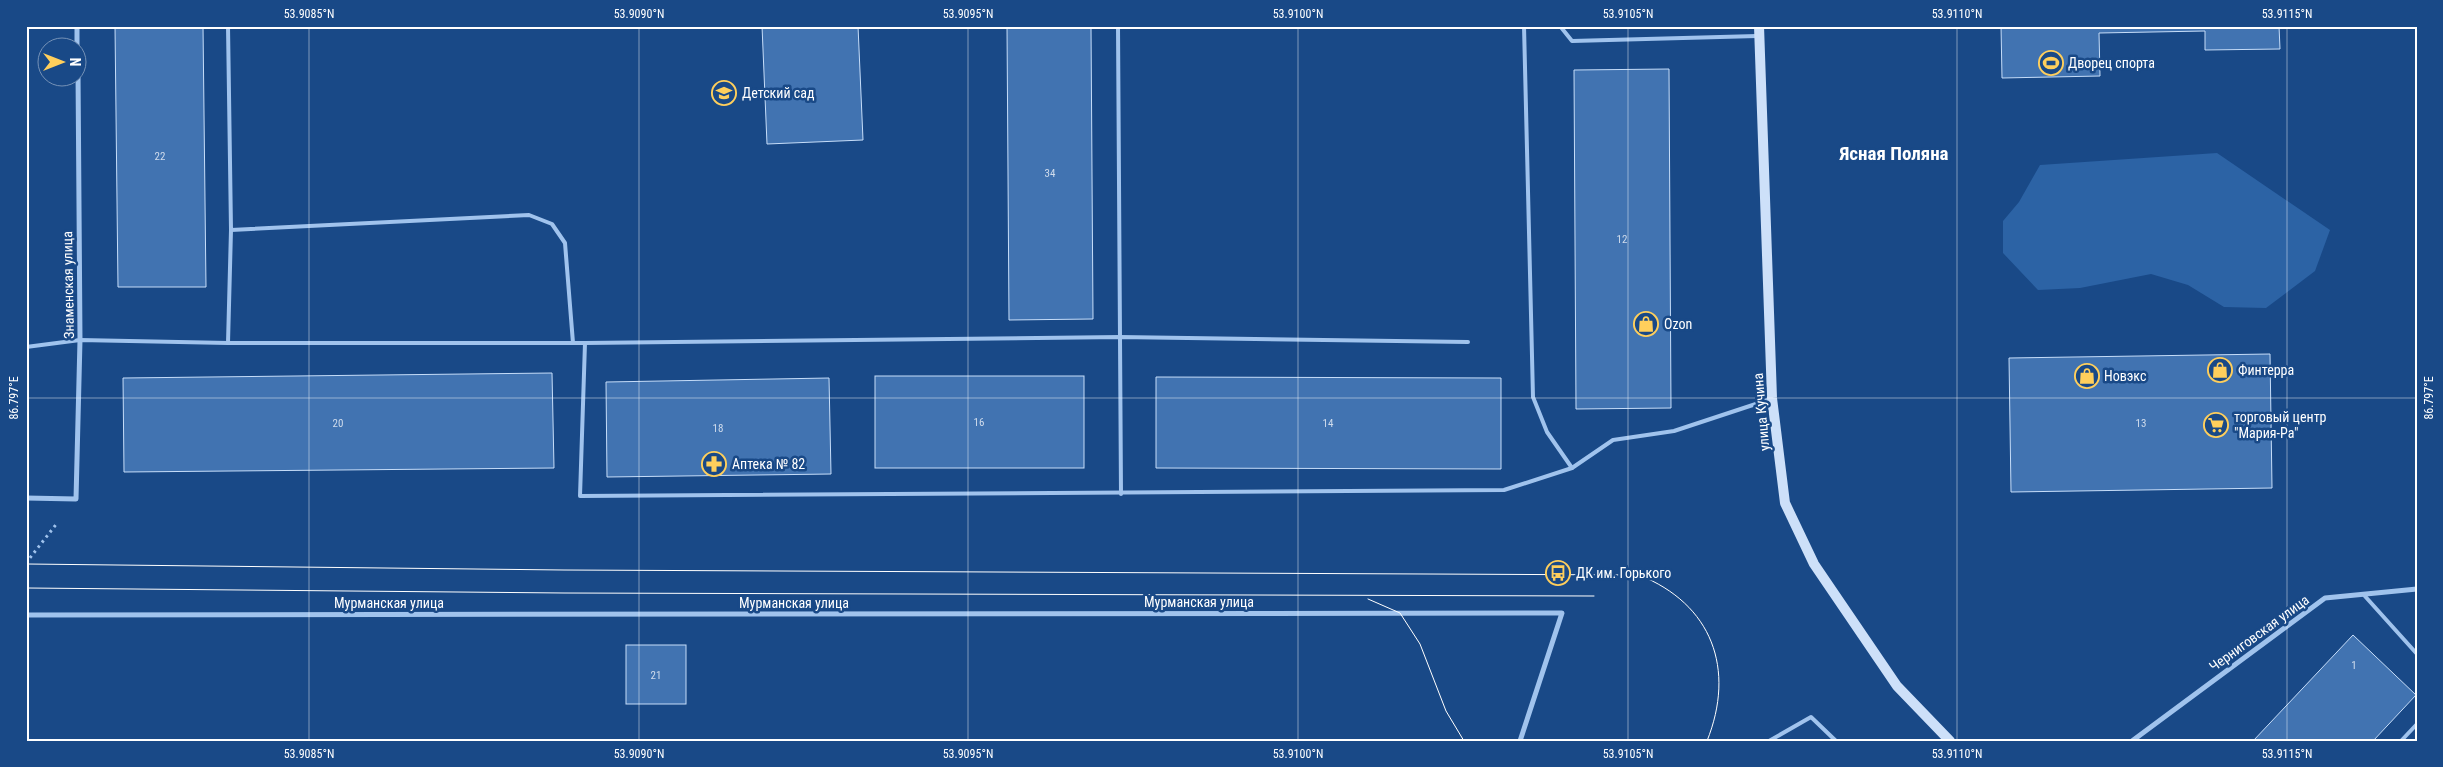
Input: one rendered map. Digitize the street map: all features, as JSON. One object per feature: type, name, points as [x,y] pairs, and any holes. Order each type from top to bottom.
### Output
[{"type":"main road","name":"улица Кучина","points":[[1759,31],[1772,398],[1785,503],[1814,564],[1897,686],[1950,741]]},
{"type":"street","name":"Знаменская улица","points":[[76,499],[80,340],[78,88]]},
{"type":"street","points":[[26,498],[76,499]]},
{"type":"street","name":"Черниговская улица","points":[[2132,741],[2325,598],[2417,589]]},
{"type":"street","name":"Мурманская улица","points":[[26,615],[1562,613],[1520,741]]},
{"type":"lane","points":[[228,26],[231,230],[228,343]]},
{"type":"lane","points":[[1118,26],[1121,494]]},
{"type":"lane","points":[[1524,26],[1533,397],[1546,432],[1572,468]]},
{"type":"lane","points":[[1560,26],[1572,41],[1759,31]]},
{"type":"lane","points":[[231,230],[529,214],[552,224],[565,243],[574,343]]},
{"type":"lane","points":[[26,347],[80,340],[228,343],[585,343],[1120,337],[1468,342]]},
{"type":"lane","points":[[585,343],[580,496],[1121,494],[1504,490],[1572,468],[1613,440],[1674,431],[1772,398]]},
{"type":"lane","points":[[2363,594],[2417,654]]},
{"type":"lane","points":[[1769,741],[1811,718],[1836,741]]},
{"type":"lane","points":[[2401,741],[2417,724]]},
{"type":"path","points":[[26,563],[76,499]]},
{"type":"shaded area","points":[[2217,153],[2330,230],[2315,271],[2266,308],[2224,307],[2188,285],[2151,274],[2080,288],[2038,290],[2003,253],[2003,221],[2019,202],[2040,165]]},
{"type":"building","points":[[115,26],[203,26],[206,287],[118,287]]},
{"type":"building","points":[[762,26],[858,26],[863,140],[767,144]]},
{"type":"building","points":[[1007,26],[1091,26],[1093,319],[1009,320]]},
{"type":"building","name":"Дворец спорта","points":[[2001,26],[2279,26],[2280,49],[2205,50],[2205,31],[2099,33],[2100,76],[2002,78]]},
{"type":"building","points":[[1669,69],[1671,408],[1576,409],[1574,70]]},
{"type":"building","points":[[2270,354],[2272,488],[2011,492],[2009,358]]},
{"type":"building","points":[[552,373],[554,468],[124,472],[123,378]]},
{"type":"building","points":[[875,376],[1084,376],[1084,468],[875,468]]},
{"type":"building","points":[[1156,377],[1501,378],[1501,469],[1156,468]]},
{"type":"building","points":[[829,378],[831,474],[607,477],[606,382]]},
{"type":"building","points":[[2353,635],[2416,695],[2373,741],[2253,741]]},
{"type":"building","points":[[626,645],[686,645],[686,704],[626,704]]},
{"type":"tram line","points":[[26,564],[564,570],[1639,575],[1664,588],[1685,603],[1700,621],[1711,642],[1717,664],[1719,689],[1715,714],[1707,741]]},
{"type":"tram line","points":[[26,588],[564,593],[1594,596]]},
{"type":"tram line","points":[[1368,599],[1400,613],[1420,644],[1446,711],[1464,741]]},
{"type":"place","name":"Дворец спорта","points":[[2051,63]]},
{"type":"place","name":"Детский сад","points":[[724,93]]},
{"type":"place","name":"Ozon","points":[[1646,324]]},
{"type":"place","name":"Финтерра","points":[[2220,370]]},
{"type":"place","name":"Новэкс","points":[[2087,376]]},
{"type":"place","name":"торговый центр \"Мария-Ра\"","points":[[2216,425]]},
{"type":"place","name":"Аптека № 82","points":[[714,464]]},
{"type":"place","name":"ДК им. Горького","points":[[1558,573]]},
{"type":"district","name":"Ясная Поляна","points":[[1894,153]]}]
